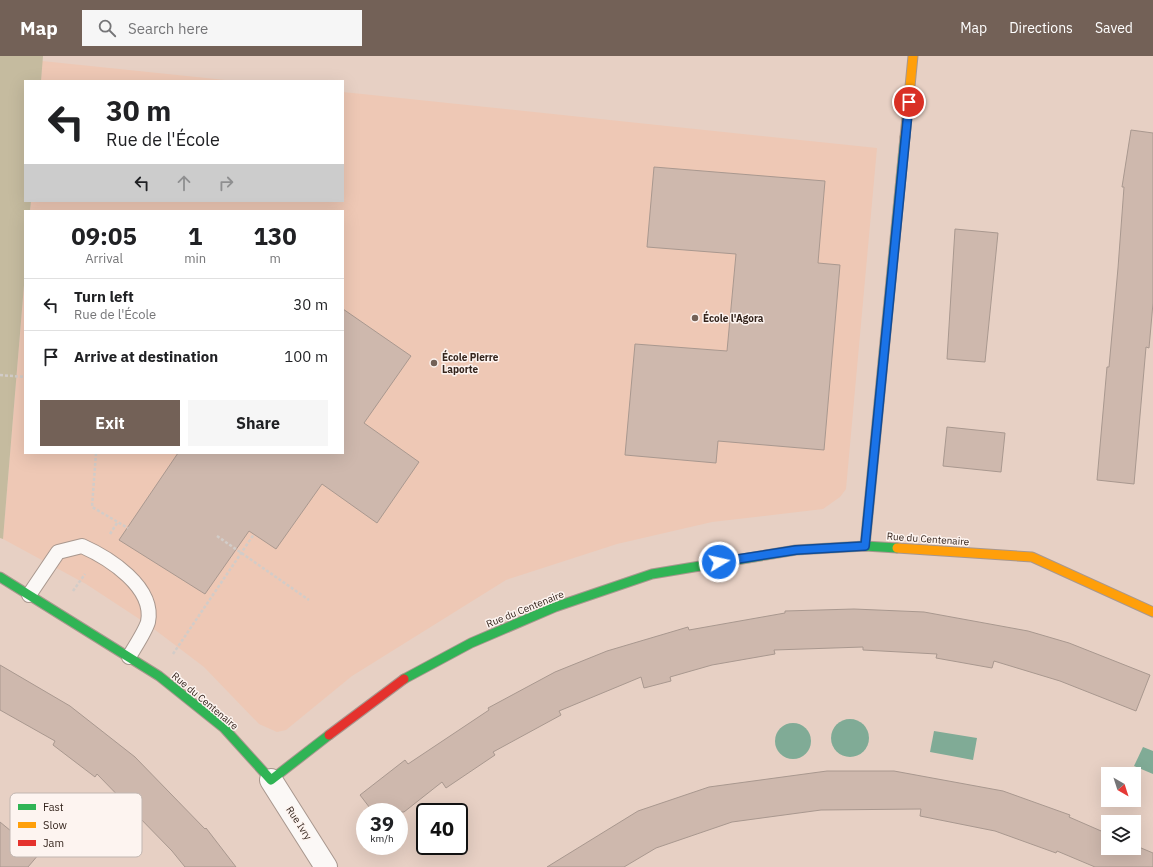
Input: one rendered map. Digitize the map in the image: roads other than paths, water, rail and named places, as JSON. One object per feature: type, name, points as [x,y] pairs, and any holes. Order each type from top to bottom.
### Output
[{"type":"street","points":[[865,546],[913,56]]},
{"type":"street","name":"Rue du Centenaire","points":[[0,577],[159,676],[224,728],[271,780],[400,681],[472,643],[555,607],[652,574],[796,550],[865,546],[1032,557],[1153,612]]},
{"type":"street","name":"Rue Ivry","points":[[271,780],[326,867]]},
{"type":"lane","points":[[30,595],[58,552],[82,546],[98,553],[129,576],[149,606],[148,623],[129,657]]},
{"type":"place","name":"École l'Agora","points":[[695,318]]},
{"type":"place","name":"École Pierre Laporte","points":[[434,363]]}]
